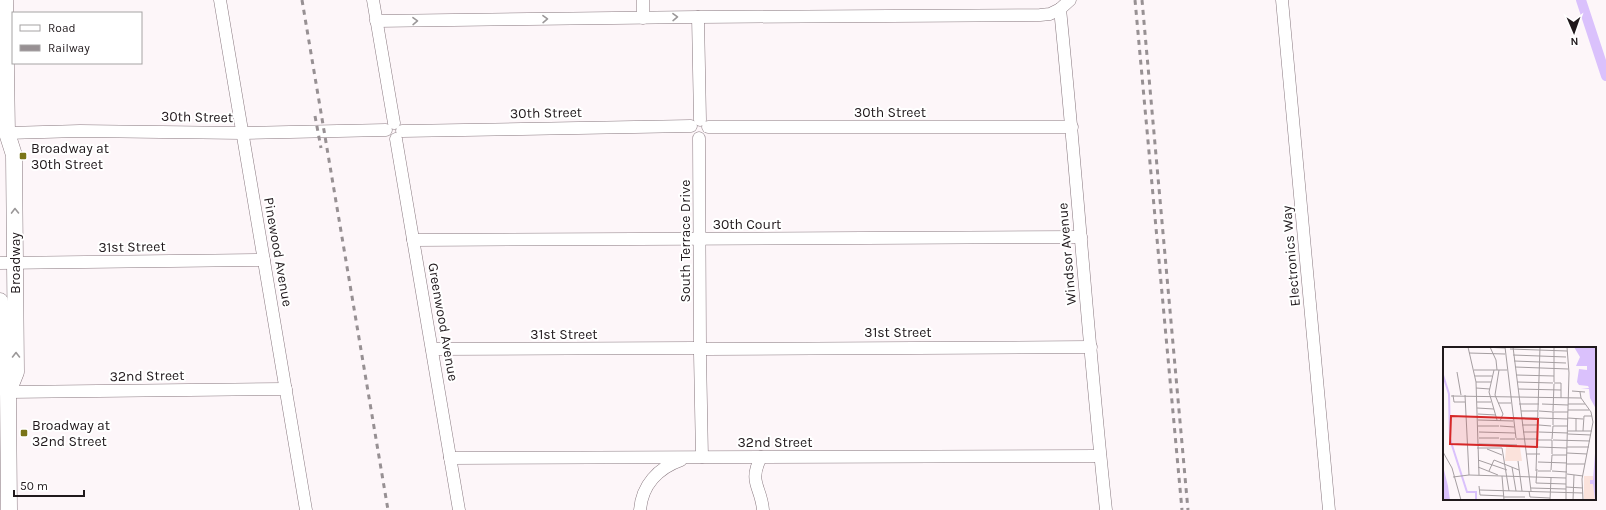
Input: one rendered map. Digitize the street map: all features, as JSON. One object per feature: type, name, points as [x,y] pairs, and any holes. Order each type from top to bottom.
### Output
[{"type":"main road","name":"Broadway","points":[[5,0],[7,133],[14,154],[8,263],[16,372],[8,392]]},
{"type":"main road","name":"Broadway","points":[[0,152],[7,133]]},
{"type":"main road","name":"Broadway","points":[[0,302],[1,372],[8,392],[9,510]]},
{"type":"street","name":"Pinewood Avenue","points":[[220,0],[306,510]]},
{"type":"street","name":"Greenwood Avenue","points":[[373,0],[459,510]]},
{"type":"street","points":[[643,0],[643,18]]},
{"type":"street","points":[[376,21],[1040,15],[1050,14],[1060,9],[1070,0]]},
{"type":"street","name":"Electronics Way","points":[[1282,0],[1329,510]]},
{"type":"street","name":"Windsor Avenue","points":[[1060,9],[1106,510]]},
{"type":"street","points":[[698,17],[699,124]]},
{"type":"street","name":"30th Street","points":[[7,133],[88,131],[242,133],[699,124],[1072,127]]},
{"type":"street","name":"South Terrace Drive","points":[[699,124],[692,134],[699,138],[702,457]]},
{"type":"street","name":"30th Court","points":[[413,240],[1081,237]]},
{"type":"street","name":"31st Street","points":[[8,263],[264,260]]},
{"type":"street","name":"31st Street","points":[[432,349],[1090,347]]},
{"type":"street","name":"32nd Street","points":[[8,392],[286,390]]},
{"type":"street","name":"32nd Street","points":[[450,458],[1100,456]]},
{"type":"street","points":[[640,510],[642,499],[648,486],[662,469],[681,460],[702,457]]},
{"type":"street","points":[[761,457],[756,467],[754,477],[763,510]]},
{"type":"waterway","points":[[1581,0],[1606,76]]},
{"type":"railway","points":[[302,0],[388,510]]},
{"type":"railway","points":[[1135,0],[1182,510]]},
{"type":"railway","points":[[1142,0],[1188,510]]},
{"type":"railway","points":[[315,116],[321,148]]},
{"type":"place","name":"Broadway at 30th Street","points":[[23,156]]},
{"type":"place","name":"Broadway at 32nd Street","points":[[24,433]]}]
